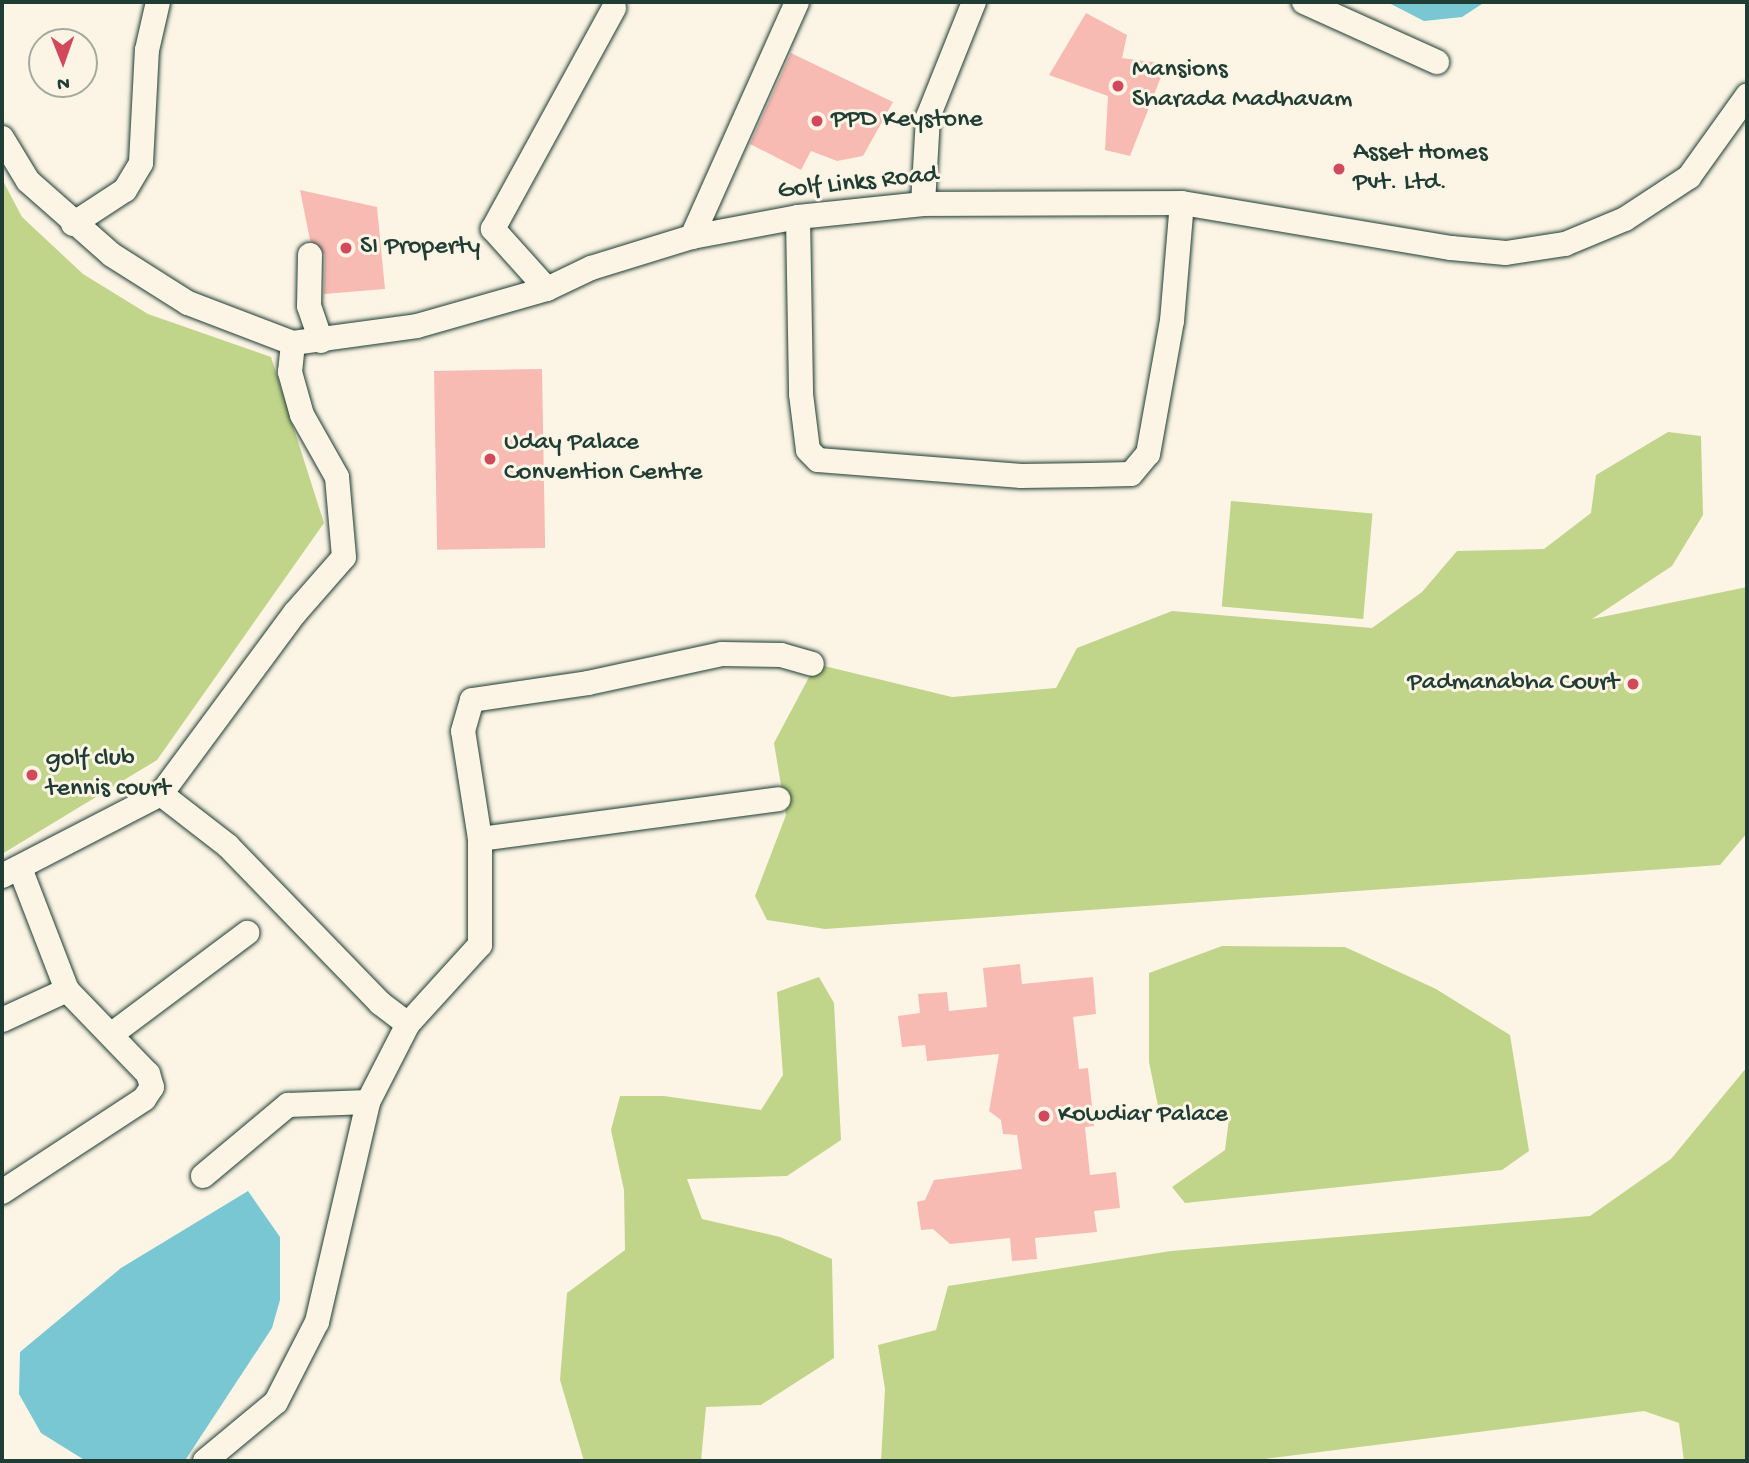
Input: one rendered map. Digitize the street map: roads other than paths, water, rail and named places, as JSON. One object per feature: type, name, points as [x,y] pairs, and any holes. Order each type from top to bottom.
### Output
[{"type":"street","points":[[73,224],[125,190],[141,163],[147,50],[158,2]]},
{"type":"street","points":[[692,237],[797,2]]},
{"type":"street","points":[[923,204],[928,117],[974,2]]},
{"type":"street","points":[[1304,2],[1437,62]]},
{"type":"street","points":[[547,289],[493,229],[614,8]]},
{"type":"street","name":"Golf Links Road","points":[[2,138],[28,181],[73,224],[188,303],[293,343],[417,326],[547,289],[591,268],[692,237],[798,217],[923,204],[1182,203],[1451,248],[1506,253],[1564,244],[1625,219],[1689,177],[1747,96]]},
{"type":"street","points":[[798,217],[801,394],[808,450],[818,460],[1021,476],[1131,474],[1148,454],[1172,321],[1182,203]]},
{"type":"street","points":[[310,255],[309,306],[321,341]]},
{"type":"street","points":[[2,1192],[144,1099],[152,1087],[148,1074],[67,990],[11,872],[161,794],[295,613],[344,557],[337,477],[302,415],[290,372],[293,343]]},
{"type":"street","points":[[205,1461],[276,1402],[317,1322],[368,1102],[408,1024],[480,944],[480,839],[463,731],[472,700],[587,683],[722,654],[782,655],[812,664]]},
{"type":"street","points":[[161,794],[228,846],[380,1003],[408,1024]]},
{"type":"street","points":[[480,839],[778,799]]},
{"type":"street","points":[[112,1034],[247,933]]},
{"type":"street","points":[[2,1020],[67,990]]},
{"type":"street","points":[[203,1176],[288,1105],[368,1102]]},
{"type":"water","points":[[1387,2],[1485,2],[1462,17],[1424,21]]},
{"type":"water","points":[[248,1191],[280,1237],[280,1300],[272,1328],[186,1459],[86,1461],[41,1433],[19,1394],[20,1352],[121,1268]]},
{"type":"place","name":"Mansions Sharada Madhavam","points":[[1118,86]]},
{"type":"place","name":"PPD Keystone","points":[[817,121]]},
{"type":"place","name":"Asset Homes Pvt. Ltd.","points":[[1339,169]]},
{"type":"place","name":"SI Property","points":[[346,248]]},
{"type":"place","name":"Uday Palace Convention Centre","points":[[490,459]]},
{"type":"place","name":"Padmanabha Court","points":[[1633,684]]},
{"type":"place","name":"golf club tennis court","points":[[32,775]]},
{"type":"place","name":"Kowdiar Palace","points":[[1044,1116]]}]
